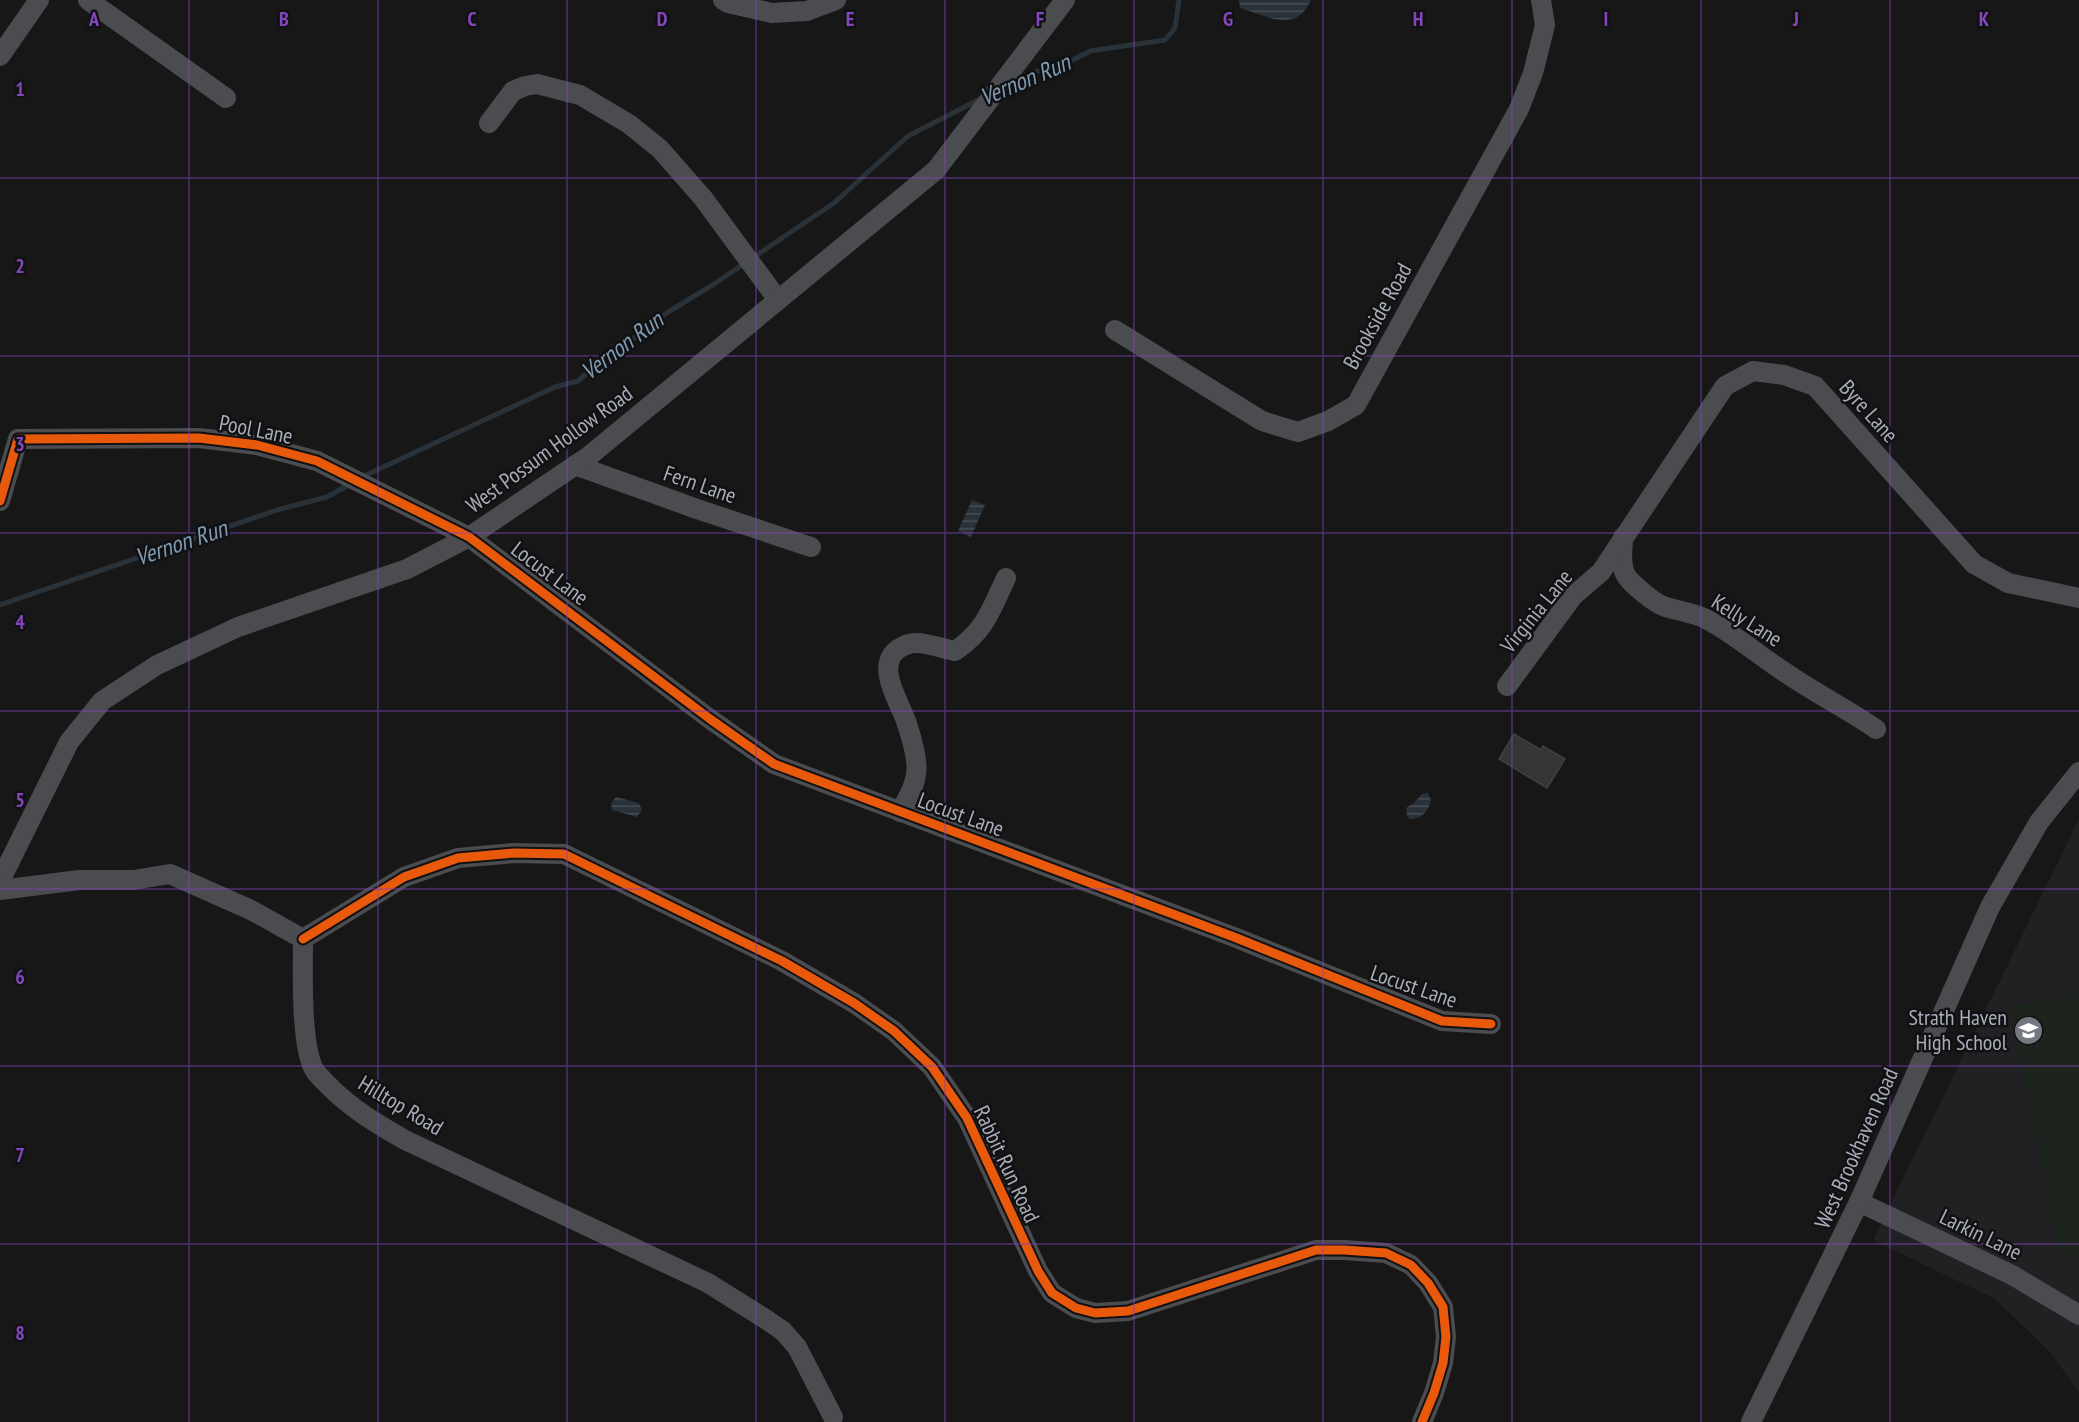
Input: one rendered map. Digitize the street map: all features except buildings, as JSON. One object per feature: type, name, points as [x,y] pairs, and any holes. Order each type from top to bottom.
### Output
[{"type":"street","points":[[0,56],[39,0]]},
{"type":"street","points":[[723,0],[772,13],[807,11],[836,0]]},
{"type":"street","name":"Brookside Road","points":[[1115,330],[1262,421],[1298,432],[1328,421],[1356,405],[1519,109],[1533,73],[1545,25],[1541,0]]},
{"type":"street","name":"West Possum Hollow Road","points":[[0,881],[69,742],[102,701],[157,665],[238,627],[407,569],[469,537],[575,465],[936,170],[1059,2]]},
{"type":"street","points":[[95,6],[226,98]]},
{"type":"street","points":[[489,123],[513,91],[525,86],[537,84],[580,94],[619,118],[660,149],[703,198],[778,300]]},
{"type":"street","name":"Byre Lane","points":[[1623,537],[1725,386],[1753,371],[1784,375],[1815,386],[1974,564],[2008,583],[2079,598]]},
{"type":"street","name":"Pool Lane","points":[[0,501],[18,439],[200,438],[257,445],[317,461],[469,537]]},
{"type":"street","name":"Fern Lane","points":[[575,465],[811,547]]},
{"type":"street","name":"Locust Lane","points":[[469,537],[774,764],[1234,937],[1442,1021],[1491,1024]]},
{"type":"street","name":"Virginia Lane","points":[[1507,686],[1573,596],[1601,572],[1623,537]]},
{"type":"street","name":"Kelly Lane","points":[[1623,537],[1622,562],[1626,575],[1661,605],[1706,619],[1787,674],[1876,729]]},
{"type":"street","points":[[900,812],[915,780],[916,761],[906,721],[891,685],[888,672],[889,660],[894,652],[904,645],[915,642],[955,651],[969,641],[982,627],[1006,578]]},
{"type":"street","name":"West Brookhaven Road","points":[[1751,1422],[1859,1202],[1990,907],[2039,822],[2079,771]]},
{"type":"street","name":"Rabbit Run Road","points":[[303,939],[405,877],[458,858],[514,853],[564,854],[783,962],[854,1003],[894,1031],[932,1067],[967,1118],[1038,1271],[1052,1293],[1076,1308],[1095,1313],[1128,1311],[1316,1250],[1386,1253],[1411,1265],[1428,1283],[1443,1307],[1446,1337],[1443,1363],[1422,1422]]},
{"type":"street","points":[[0,890],[79,880],[133,880],[170,873],[251,910],[303,939]]},
{"type":"street","name":"Hilltop Road","points":[[303,939],[303,988],[307,1046],[314,1070],[343,1100],[372,1121],[405,1140],[708,1283],[767,1320],[797,1347],[833,1417]]},
{"type":"street","name":"Larkin Lane","points":[[1859,1202],[2012,1275],[2079,1315]]},
{"type":"shaded area","points":[[1239,0],[1311,0],[1305,11],[1297,17],[1279,20],[1240,8]]},
{"type":"shaded area","points":[[972,500],[985,505],[971,537],[958,531]]},
{"type":"shaded area","points":[[1428,793],[1431,800],[1426,811],[1418,818],[1410,819],[1406,808],[1422,794]]},
{"type":"shaded area","points":[[616,797],[639,803],[642,810],[637,817],[612,810],[611,803]]},
{"type":"shaded area","name":"Strath Haven High School","points":[[2079,819],[2079,1392],[2051,1353],[1995,1299],[1873,1240]]},
{"type":"shaded area","points":[[2079,993],[2079,1256],[2060,1260],[2010,1006]]},
{"type":"waterway","name":"Vernon Run","points":[[1014,81],[1048,67],[1067,63],[1090,51],[1165,40],[1175,28],[1179,0]]},
{"type":"waterway","name":"Vernon Run","points":[[362,477],[555,387],[578,381],[602,360],[668,312],[711,286],[834,203],[908,136],[982,98]]},
{"type":"waterway","name":"Vernon Run","points":[[0,605],[277,510],[327,497],[352,483]]},
{"type":"cycle path","points":[[0,501],[18,439],[199,438],[257,445],[317,461],[469,537],[710,719],[774,764],[1234,937],[1442,1021],[1491,1024]]},
{"type":"cycle path","points":[[303,939],[404,877],[458,858],[514,853],[564,854],[782,961],[854,1003],[894,1031],[932,1067],[967,1118],[1038,1271],[1052,1293],[1076,1308],[1095,1313],[1128,1311],[1316,1250],[1386,1253],[1411,1265],[1428,1283],[1443,1307],[1446,1337],[1443,1363],[1422,1422]]},
{"type":"place","name":"Strath Haven High School","points":[[2028,1030]]}]
